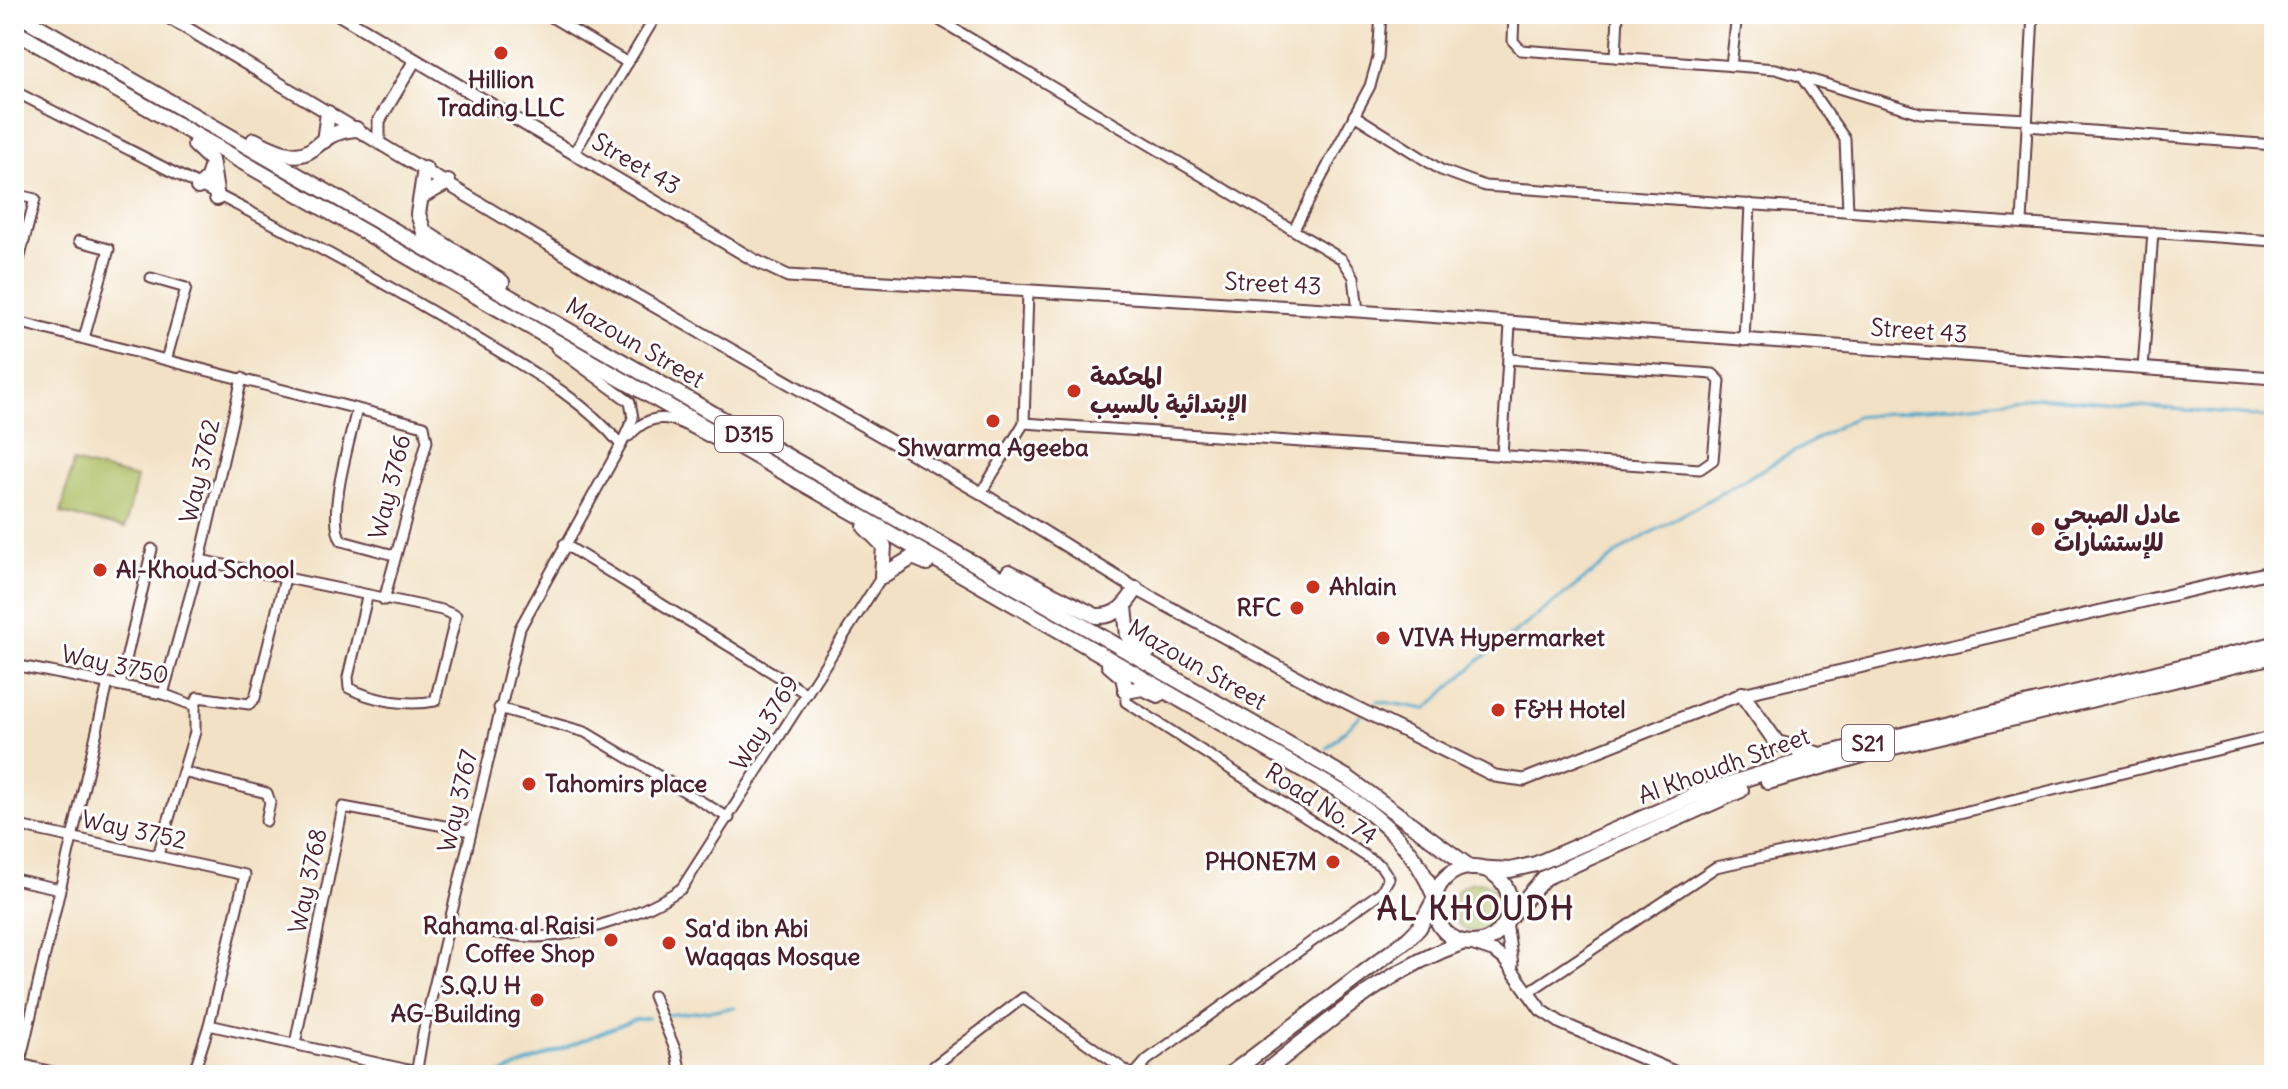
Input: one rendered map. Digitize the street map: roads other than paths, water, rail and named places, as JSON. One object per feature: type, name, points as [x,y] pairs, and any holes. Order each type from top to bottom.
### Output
[{"type":"main road","name":"Mazoun Street","points":[[17,14],[1241,716],[1376,796],[1450,855],[1472,868]]},
{"type":"main road","name":"Mazoun Street","points":[[14,31],[1201,711],[1380,818],[1412,851],[1435,899]]},
{"type":"main road","points":[[123,95],[150,120],[203,150],[212,165],[217,198]]},
{"type":"main road","points":[[174,104],[207,114],[284,155],[305,155],[339,132],[356,129]]},
{"type":"main road","points":[[324,141],[328,113]]},
{"type":"main road","points":[[198,187],[207,180],[212,165]]},
{"type":"main road","points":[[425,169],[419,220],[428,237],[535,302],[549,320]]},
{"type":"main road","points":[[422,196],[448,182]]},
{"type":"main road","points":[[810,487],[876,535],[886,556],[882,576]]},
{"type":"main road","points":[[882,576],[895,565],[913,557],[1023,611],[1112,668],[1123,677],[1126,691],[1143,688],[1181,706],[1201,711]]},
{"type":"main road","points":[[967,559],[997,566],[1091,615],[1106,616],[1125,607]]},
{"type":"main road","points":[[1136,589],[1125,607],[1125,630],[1131,641],[1221,695],[1241,716]]},
{"type":"main road","name":"Al Khoudh Street","points":[[1472,868],[1510,870],[1536,864],[1703,792],[1821,755],[2274,644]]},
{"type":"main road","name":"Al Khoudh Street","points":[[1506,921],[1544,878],[1731,793],[1877,751],[2274,656]]},
{"type":"main road","points":[[1742,694],[1777,743],[1821,755]]},
{"type":"main road","points":[[1229,1075],[1408,939],[1419,928],[1448,876],[1472,868],[1486,870],[1504,885],[1510,908],[1506,921]]},
{"type":"main road","points":[[1435,899],[1438,922],[1454,938],[1466,943]]},
{"type":"main road","name":"S21","points":[[1261,1075],[1388,976],[1415,961],[1466,943],[1490,939],[1506,921]]},
{"type":"street","points":[[163,14],[588,268],[981,493],[1136,589],[1325,692],[1495,776],[1524,780],[1742,694],[2274,571]]},
{"type":"street","name":"Street 43","points":[[338,14],[754,260],[788,276],[1358,311],[1510,325],[2274,378]]},
{"type":"street","points":[[546,14],[628,63]]},
{"type":"street","points":[[574,153],[657,14]]},
{"type":"street","points":[[929,14],[1342,259],[1351,269],[1358,311]]},
{"type":"street","points":[[1294,229],[1370,86],[1378,58],[1381,14]]},
{"type":"street","points":[[1514,14],[1513,41],[1521,50],[1731,66],[1800,75],[1920,113],[2274,145]]},
{"type":"street","points":[[1616,57],[1618,14]]},
{"type":"street","points":[[1731,66],[1737,14]]},
{"type":"street","points":[[2022,222],[2033,14]]},
{"type":"street","points":[[379,143],[379,121],[415,60]]},
{"type":"street","points":[[1800,75],[1845,139],[1848,211]]},
{"type":"street","points":[[14,91],[217,198],[350,262],[577,402],[621,445]]},
{"type":"street","points":[[1354,115],[1441,170],[1485,186],[2274,241]]},
{"type":"street","points":[[356,129],[379,121]]},
{"type":"street","points":[[14,194],[35,199],[14,279]]},
{"type":"street","points":[[1744,341],[1750,204]]},
{"type":"street","points":[[2143,369],[2153,232]]},
{"type":"street","points":[[79,241],[109,249],[84,338]]},
{"type":"street","points":[[151,278],[186,288],[167,357]]},
{"type":"street","points":[[981,493],[1024,423],[1028,291]]},
{"type":"street","points":[[14,321],[242,378]]},
{"type":"street","points":[[1502,456],[1510,325]]},
{"type":"street","points":[[545,337],[630,402],[633,418],[621,445]]},
{"type":"street","points":[[1024,423],[1706,468],[1713,457],[1720,381],[1713,374],[1508,359]]},
{"type":"street","name":"Way 3766","points":[[242,378],[424,426],[427,433],[384,600]]},
{"type":"street","name":"Way 3762","points":[[163,694],[200,560],[242,378]]},
{"type":"street","points":[[357,409],[337,502],[336,531],[342,541],[394,555]]},
{"type":"street","points":[[621,445],[641,423],[659,417],[745,450]]},
{"type":"street","name":"Way 3767","points":[[416,1074],[423,1033],[520,628],[621,445]]},
{"type":"street","points":[[564,544],[807,694]]},
{"type":"street","points":[[120,685],[152,549]]},
{"type":"street","points":[[200,560],[367,597],[442,610],[456,616],[456,627],[435,701],[416,705],[361,694],[349,688],[348,677],[367,597]]},
{"type":"street","name":"Way 3769","points":[[450,925],[524,936],[563,935],[652,906],[682,888],[882,576]]},
{"type":"street","points":[[195,706],[198,697],[249,704],[255,698],[285,578]]},
{"type":"street","name":"Way 3750","points":[[14,665],[163,694],[195,706],[196,723],[158,855]]},
{"type":"street","points":[[17,1075],[17,1063],[108,683]]},
{"type":"street","name":"Road No. 74","points":[[1126,691],[1126,702],[1381,866],[1389,878],[1381,892],[1370,901],[1147,1060],[1133,1075]]},
{"type":"street","points":[[499,708],[585,732],[729,818]]},
{"type":"street","points":[[1527,993],[1716,867],[1894,829],[2274,736]]},
{"type":"street","points":[[183,772],[267,793],[270,802],[266,821]]},
{"type":"street","name":"Way 3768","points":[[295,1044],[343,807],[471,831]]},
{"type":"street","name":"Way 3752","points":[[14,825],[245,875],[209,1025]]},
{"type":"street","points":[[14,879],[60,889]]},
{"type":"street","points":[[1506,921],[1507,947],[1516,977]]},
{"type":"street","points":[[1466,943],[1495,952],[1541,1010],[1561,1023],[1681,1075]]},
{"type":"street","points":[[653,996],[677,1054],[681,1075]]},
{"type":"street","points":[[922,1075],[1023,998],[1133,1075]]},
{"type":"street","points":[[193,1075],[209,1025],[416,1074]]},
{"type":"street","points":[[17,1063],[64,1075]]},
{"type":"waterway","points":[[1377,701],[1426,709],[1481,659],[1626,547],[1855,417],[2039,397],[2274,418]]},
{"type":"waterway","points":[[1327,748],[1361,715]]},
{"type":"waterway","points":[[1281,790],[1302,783]]},
{"type":"waterway","points":[[666,1015],[735,1008]]},
{"type":"waterway","points":[[497,1075],[633,1020],[649,1018]]},
{"type":"place","name":"Hillion Trading LLC","points":[[501,53]]},
{"type":"place","name":"المحكمة الإبتدائية بالسيب","points":[[1074,391]]},
{"type":"place","name":"Shwarma Ageeba","points":[[993,421]]},
{"type":"place","name":"عادل الصبحي للإستشارات","points":[[2038,529]]},
{"type":"place","name":"Al-Khoud School","points":[[100,570]]},
{"type":"place","name":"Ahlain","points":[[1313,587]]},
{"type":"place","name":"RFC","points":[[1297,608]]},
{"type":"place","name":"VIVA Hypermarket","points":[[1383,638]]},
{"type":"place","name":"F&H Hotel","points":[[1498,710]]},
{"type":"place","name":"Tahomirs place","points":[[529,784]]},
{"type":"place","name":"PHONE7M","points":[[1333,862]]},
{"type":"place","name":"Rahama al Raisi Coffee Shop","points":[[611,940]]},
{"type":"place","name":"Sa'd ibn Abi Waqqas Mosque","points":[[669,943]]},
{"type":"place","name":"S.Q.U H AG-Building","points":[[537,1000]]},
{"type":"district","name":"AL KHOUDH","points":[[1476,909]]}]
